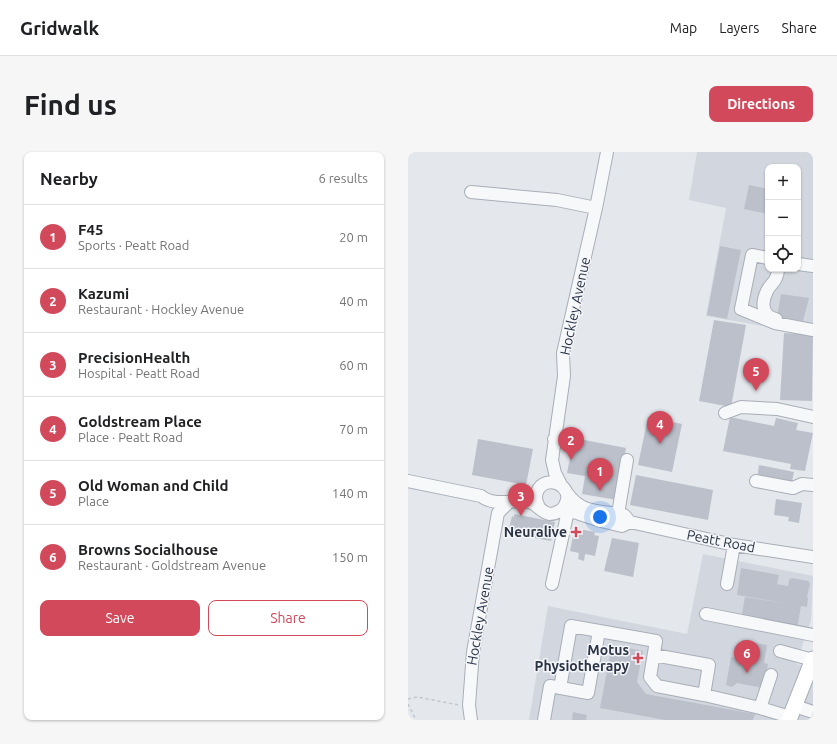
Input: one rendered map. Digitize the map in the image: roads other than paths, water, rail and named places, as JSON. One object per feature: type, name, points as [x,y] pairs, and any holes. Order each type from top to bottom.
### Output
[{"type":"main road","points":[[791,714],[813,660]]},
{"type":"street","name":"Hockley Avenue","points":[[564,489],[555,473],[552,460],[564,376],[563,353],[596,208],[607,152]]},
{"type":"street","points":[[471,192],[557,200],[596,208]]},
{"type":"street","points":[[765,257],[752,255],[741,309],[775,323],[812,330]]},
{"type":"street","points":[[801,264],[813,266]]},
{"type":"street","points":[[779,275],[766,291],[763,306],[765,313],[770,318],[802,323],[812,330]]},
{"type":"street","points":[[725,413],[741,407],[777,409],[813,417]]},
{"type":"street","points":[[554,439],[567,441]]},
{"type":"street","name":"Hockley Avenue","points":[[540,487],[548,465],[552,460]]},
{"type":"street","points":[[618,514],[627,460]]},
{"type":"street","name":"Peatt Road","points":[[408,481],[509,502],[529,502],[539,507],[545,513],[577,513],[622,526],[630,522]]},
{"type":"street","points":[[756,481],[793,488],[802,484],[813,485]]},
{"type":"street","name":"Peatt Road","points":[[486,498],[489,494],[501,496],[519,496],[528,494],[551,482],[564,489],[574,502],[588,510],[624,515],[630,522],[734,545],[813,557]]},
{"type":"street","points":[[539,507],[536,500],[540,487]]},
{"type":"street","points":[[552,584],[562,512],[565,506],[564,489]]},
{"type":"street","points":[[486,498],[498,513],[509,502]]},
{"type":"street","name":"Hockley Avenue","points":[[471,720],[469,705],[472,652],[498,513]]},
{"type":"street","points":[[727,584],[734,545]]},
{"type":"street","points":[[706,614],[813,635]]},
{"type":"street","points":[[560,688],[571,626],[656,641],[650,677],[657,686],[791,714],[813,712]]},
{"type":"street","points":[[544,720],[550,686],[588,693],[599,631]]},
{"type":"street","points":[[780,651],[813,660]]},
{"type":"street","points":[[654,655],[709,665],[704,695]]},
{"type":"street","points":[[760,708],[771,675]]},
{"type":"place","name":"Old Woman and Child","points":[[756,391]]},
{"type":"place","name":"Goldstream Place","points":[[660,444]]},
{"type":"place","name":"Kazumi","points":[[571,460]]},
{"type":"place","name":"F45","points":[[600,491]]},
{"type":"place","name":"PrecisionHealth","points":[[521,516]]},
{"type":"place","name":"Neuralive","points":[[576,532]]},
{"type":"place","name":"Motus Physiotherapy","points":[[638,658]]},
{"type":"place","name":"Browns Socialhouse","points":[[747,673]]}]
